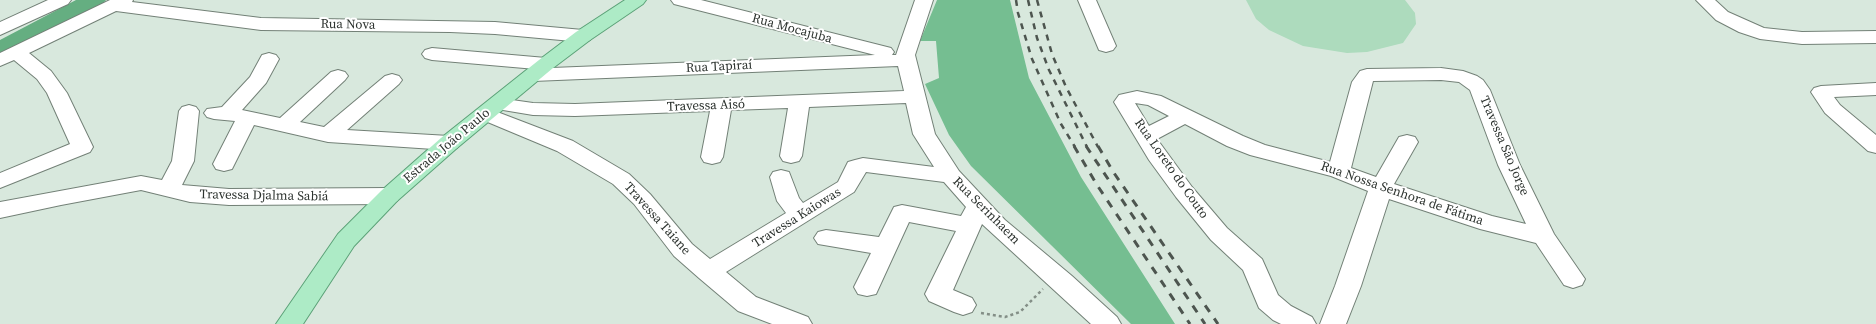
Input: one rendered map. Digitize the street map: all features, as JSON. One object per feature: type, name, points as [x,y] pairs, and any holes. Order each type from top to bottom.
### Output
[{"type":"main road","name":"Estrada João Paulo","points":[[289,324],[346,240],[389,196],[449,143],[539,69],[583,36],[637,0]]},
{"type":"street","points":[[0,28],[62,0]]},
{"type":"street","name":"Rua Mocajuba","points":[[680,0],[845,52]]},
{"type":"street","points":[[905,57],[924,0]]},
{"type":"street","points":[[1087,0],[1106,46]]},
{"type":"street","points":[[1705,0],[1722,16],[1760,33],[1802,38],[1876,37]]},
{"type":"street","points":[[8,56],[119,3]]},
{"type":"street","name":"Rua Nova","points":[[119,3],[261,24],[465,26],[583,36]]},
{"type":"street","name":"Rua Tapiraí","points":[[432,54],[539,69],[845,52],[905,57]]},
{"type":"street","points":[[0,181],[82,147],[57,93],[44,75],[8,56]]},
{"type":"street","name":"Rua Serinhaem","points":[[905,57],[924,134],[951,176],[973,215],[997,226],[1056,276],[1108,324]]},
{"type":"street","points":[[224,164],[229,114],[259,79],[269,59]]},
{"type":"street","name":"Travessa Sāo Jorge","points":[[1339,171],[1362,82],[1367,75],[1463,77],[1476,84],[1480,90],[1509,164],[1544,237],[1573,279]]},
{"type":"street","points":[[286,124],[338,76]]},
{"type":"street","points":[[328,135],[392,80]]},
{"type":"street","points":[[1876,89],[1821,92],[1825,100],[1837,114],[1876,146]]},
{"type":"street","name":"Travessa Aisó","points":[[491,109],[562,110],[915,97]]},
{"type":"street","name":"Rua Nossa Senhora de Fátima","points":[[1128,98],[1137,97],[1154,100],[1184,116],[1258,150],[1339,171],[1381,188],[1488,223],[1544,237]]},
{"type":"street","name":"Rua Loreto do Couto","points":[[1128,98],[1124,102],[1179,186],[1213,228],[1253,265],[1268,301],[1282,312],[1303,324]]},
{"type":"street","points":[[791,156],[799,102]]},
{"type":"street","points":[[712,157],[722,105]]},
{"type":"street","name":"Travessa Taiane","points":[[491,109],[565,146],[621,179],[642,199],[683,250],[747,304],[799,324]]},
{"type":"street","points":[[169,189],[183,161],[189,111]]},
{"type":"street","points":[[229,114],[286,124],[328,135],[449,143]]},
{"type":"street","points":[[1146,136],[1184,116]]},
{"type":"street","points":[[1333,324],[1348,286],[1381,188],[1407,142]]},
{"type":"street","name":"Travessa Kaiowas","points":[[708,272],[846,187],[853,177],[856,167],[863,164],[951,176]]},
{"type":"street","points":[[781,177],[788,200],[802,215]]},
{"type":"street","name":"Travessa Djalma Sabiá","points":[[0,210],[61,197],[136,184],[152,184],[190,194],[229,197],[389,196]]},
{"type":"street","points":[[868,287],[902,213],[973,215],[938,294],[963,304]]},
{"type":"street","points":[[826,238],[886,247]]},
{"type":"path","points":[[963,304],[987,315],[1005,317],[1020,312],[1056,276]]},
{"type":"green space","points":[[937,0],[1010,0],[1029,78],[1081,177],[1175,324],[1131,324],[971,166],[949,135],[925,84],[939,78],[936,41],[920,41]]},
{"type":"green space","points":[[1246,0],[1405,0],[1415,13],[1416,24],[1403,43],[1367,52],[1347,53],[1303,46],[1269,30],[1256,19]]},
{"type":"waterway","points":[[0,50],[94,0]]},
{"type":"railway","points":[[1016,0],[1018,13],[1032,59],[1061,124],[1075,147]]},
{"type":"railway","points":[[1028,0],[1037,38],[1049,70],[1087,147]]},
{"type":"railway","points":[[1037,0],[1052,54],[1066,87],[1098,147]]},
{"type":"railway","points":[[1074,146],[1097,185],[1190,324]]},
{"type":"railway","points":[[1086,146],[1205,324]]},
{"type":"railway","points":[[1098,146],[1114,173],[1218,324]]}]
